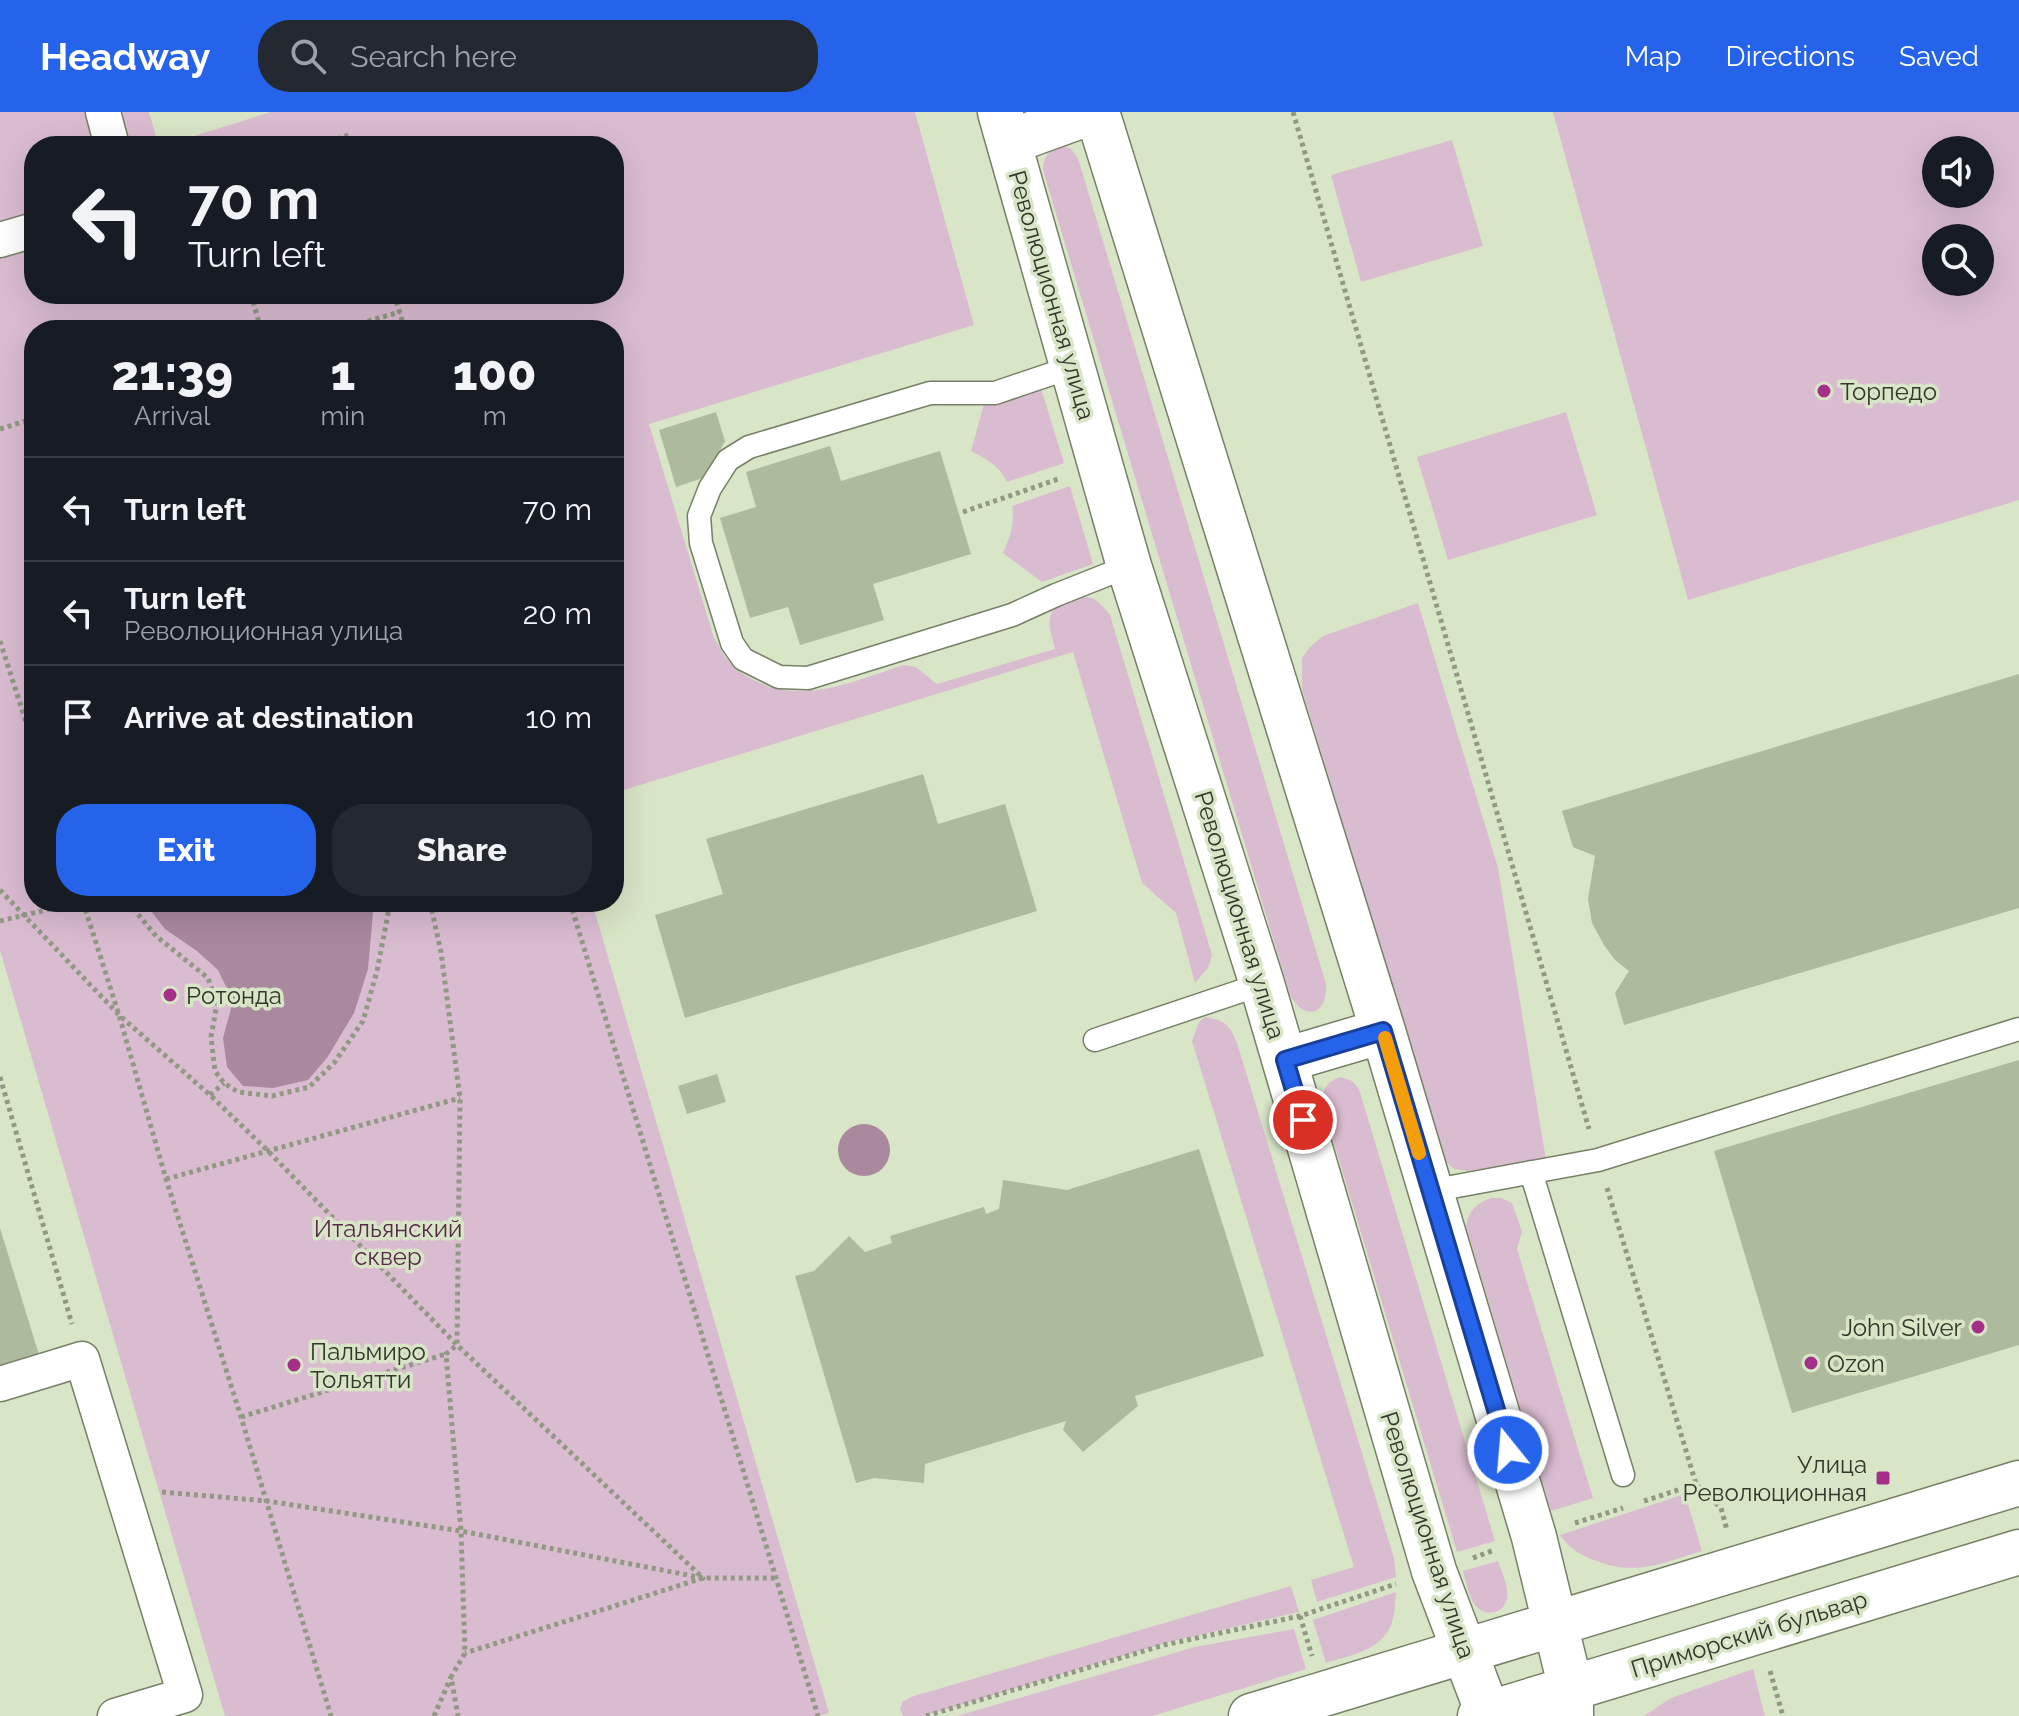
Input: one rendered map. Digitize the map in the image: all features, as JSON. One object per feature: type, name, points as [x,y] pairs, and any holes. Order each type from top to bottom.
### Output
[{"type":"main road","points":[[1005,127],[1095,112],[1383,1031],[1534,1537],[1556,1624],[1571,1702]]},
{"type":"main road","name":"Революционная улица","points":[[1005,127],[1129,566],[1262,984],[1434,1571],[1485,1715]]},
{"type":"main road","points":[[1285,1060],[1383,1031]]},
{"type":"main road","points":[[1251,1716],[2019,1483]]},
{"type":"main road","name":"Приморский бульвар","points":[[1485,1715],[1571,1702],[2019,1552]]},
{"type":"street","points":[[103,112],[109,136]]},
{"type":"street","points":[[0,240],[24,233]]},
{"type":"street","points":[[0,1384],[82,1359],[185,1695],[115,1716]]},
{"type":"lane","points":[[1072,367],[995,393],[930,393],[749,447],[728,460],[710,488],[699,516],[701,543],[732,643],[743,659],[779,677],[808,678],[1012,615],[1129,566]]},
{"type":"lane","points":[[1095,1040],[1262,984]]},
{"type":"lane","points":[[1430,1191],[1598,1160],[2019,1029]]},
{"type":"lane","points":[[1531,1172],[1623,1475]]},
{"type":"path","points":[[1293,112],[1598,1160],[1696,1484],[1721,1508],[1730,1539]]},
{"type":"path","points":[[397,304],[402,320]]},
{"type":"path","points":[[372,320],[400,312]]},
{"type":"path","points":[[0,429],[24,421]]},
{"type":"path","points":[[963,512],[1100,464]]},
{"type":"path","points":[[0,641],[24,716]]},
{"type":"path","points":[[0,890],[119,1015],[210,1095],[457,1345],[703,1578]]},
{"type":"path","points":[[0,921],[38,912]]},
{"type":"path","points":[[84,912],[119,1015],[166,1179],[331,1716]]},
{"type":"path","points":[[136,912],[156,936],[208,978],[217,1004],[211,1037],[215,1071],[224,1083],[238,1092],[272,1096],[309,1087],[334,1063],[363,1021],[377,971],[388,912]]},
{"type":"path","points":[[432,912],[441,952],[460,1098],[457,1345]]},
{"type":"path","points":[[573,912],[818,1716]]},
{"type":"path","points":[[0,1077],[82,1359]]},
{"type":"path","points":[[210,1095],[224,1083]]},
{"type":"path","points":[[166,1179],[460,1098]]},
{"type":"path","points":[[241,1417],[446,1354],[457,1345]]},
{"type":"path","points":[[434,1716],[465,1653],[461,1531],[446,1354]]},
{"type":"path","points":[[122,1488],[267,1501],[461,1531],[703,1578],[778,1578]]},
{"type":"path","points":[[465,1653],[703,1578]]},
{"type":"path","points":[[926,1716],[1164,1645],[1300,1616],[1398,1583]]},
{"type":"path","points":[[1300,1616],[1315,1668]]},
{"type":"path","points":[[1766,1659],[1783,1716]]},
{"type":"path","points":[[451,1677],[458,1716]]},
{"type":"green space","name":"Итальянский сквер","points":[[0,112],[149,112],[156,136],[24,136],[24,304],[624,304],[624,136],[194,136],[271,112],[915,112],[974,325],[649,424],[714,638],[725,657],[739,671],[758,682],[781,689],[799,691],[834,687],[904,665],[916,667],[937,684],[1055,649],[1050,626],[1054,609],[1081,597],[1096,600],[1110,615],[1212,955],[1208,968],[1195,983],[1176,913],[1142,883],[1073,652],[624,790],[624,320],[24,320],[24,912],[595,912],[829,1713],[819,1716],[225,1716],[0,950]]},
{"type":"green space","name":"Торпедо","points":[[1553,112],[2019,112],[2019,500],[1688,600]]},
{"type":"green space","points":[[1452,140],[1483,246],[1361,282],[1331,175]]},
{"type":"green space","points":[[1063,145],[1078,158],[1326,984],[1323,1003],[1314,1011],[1302,1009],[1290,995],[1043,170],[1048,154]]},
{"type":"green space","points":[[1040,385],[1064,463],[1007,482],[992,464],[971,451],[984,404]]},
{"type":"green space","points":[[1566,412],[1597,515],[1448,560],[1417,457]]},
{"type":"green space","points":[[1070,486],[1093,564],[1042,582],[1003,553],[1011,530],[1012,506]]},
{"type":"green space","points":[[1418,603],[1498,868],[1546,1160],[1468,1171],[1454,1169],[1444,1160],[1302,689],[1302,658],[1323,636]]},
{"type":"green space","points":[[1205,1017],[1226,1024],[1237,1043],[1394,1558],[1396,1577],[1317,1602],[1311,1580],[1354,1567],[1192,1041],[1199,1022]]},
{"type":"green space","points":[[1341,1077],[1352,1081],[1359,1089],[1495,1541],[1457,1552],[1321,1100],[1327,1085]]},
{"type":"green space","points":[[1491,1198],[1512,1203],[1522,1232],[1517,1249],[1593,1498],[1551,1511],[1466,1226],[1474,1208]]},
{"type":"green space","points":[[1685,1494],[1702,1551],[1661,1564],[1623,1567],[1584,1555],[1560,1535]]},
{"type":"green space","points":[[1498,1561],[1507,1599],[1501,1609],[1486,1612],[1473,1602],[1463,1571]]},
{"type":"green space","points":[[1291,1586],[1299,1612],[1169,1642],[924,1716],[903,1716],[900,1709],[903,1701],[914,1696]]},
{"type":"green space","points":[[1396,1592],[1392,1621],[1380,1641],[1364,1651],[1326,1663],[1313,1620]]},
{"type":"green space","points":[[1294,1629],[1306,1669],[1152,1716],[957,1716],[1195,1647]]},
{"type":"green space","points":[[1753,1669],[1765,1716],[1644,1716],[1671,1698]]},
{"type":"shaded area","points":[[152,912],[373,912],[368,969],[354,1013],[327,1058],[308,1080],[273,1088],[243,1086],[227,1067],[223,1038],[233,1001],[218,970],[165,929]]},
{"type":"shaded area","points":[[864,1124],[882,1132],[890,1150],[882,1168],[864,1176],[846,1168],[838,1150],[846,1132]]},
{"type":"building","points":[[716,412],[725,441],[706,477],[676,487],[659,430]]},
{"type":"building","points":[[830,446],[841,481],[940,451],[971,554],[873,584],[884,620],[800,645],[788,607],[750,618],[720,518],[756,507],[746,472]]},
{"type":"building","points":[[2019,674],[2019,908],[1624,1025],[1615,993],[1629,971],[1615,960],[1592,923],[1588,899],[1595,856],[1573,847],[1562,811]]},
{"type":"building","points":[[923,774],[938,824],[1005,804],[1037,911],[685,1018],[655,915],[723,894],[706,839]]},
{"type":"building","points":[[2019,1060],[2019,1345],[1792,1413],[1714,1151]]},
{"type":"building","points":[[717,1074],[726,1102],[687,1114],[678,1086]]},
{"type":"building","points":[[1199,1149],[1264,1356],[1135,1396],[1138,1406],[1083,1452],[1063,1430],[1066,1421],[925,1464],[924,1483],[874,1478],[856,1483],[795,1276],[814,1271],[849,1236],[865,1252],[892,1243],[890,1236],[984,1207],[986,1214],[999,1209],[1003,1180],[1067,1190]]},
{"type":"building","points":[[0,1228],[40,1358],[0,1370]]},
{"type":"slow traffic","points":[[1385,1038],[1419,1153]]},
{"type":"place","name":"Торпедо","points":[[1824,391]]},
{"type":"place","name":"Ротонда","points":[[170,995]]},
{"type":"place","name":"John Silver","points":[[1978,1327]]},
{"type":"place","name":"Ozon","points":[[1811,1363]]},
{"type":"place","name":"Пальмиро Тольятти","points":[[294,1365]]},
{"type":"place","name":"Улица Революционная","points":[[1883,1478]]},
{"type":"route","points":[[1303,1120],[1285,1060],[1383,1031],[1508,1450]]}]
